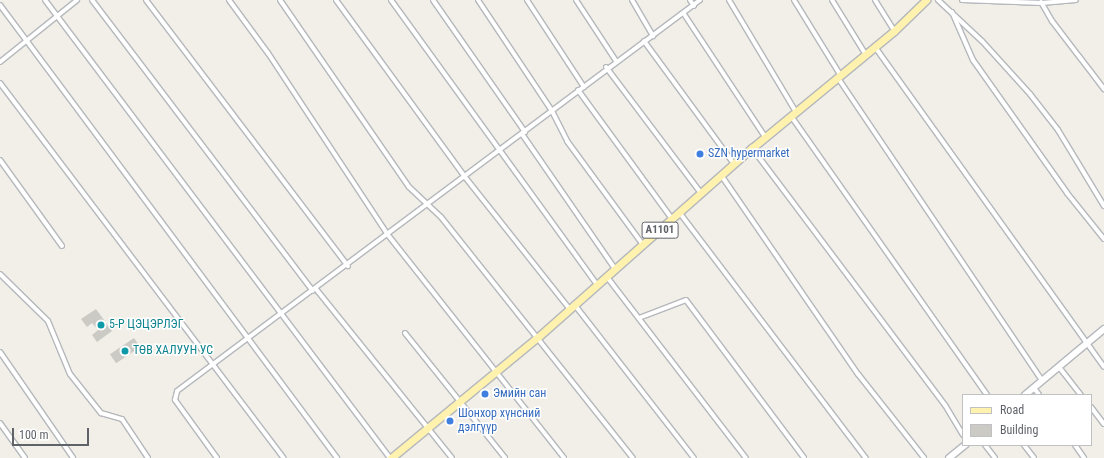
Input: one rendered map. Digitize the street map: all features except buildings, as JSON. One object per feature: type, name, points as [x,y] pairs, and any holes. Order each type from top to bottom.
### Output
[{"type":"main road","name":"A1101","points":[[394,457],[644,246],[679,212],[721,175],[765,137],[866,55],[894,31],[926,0]]},
{"type":"main road","points":[[1026,394],[1104,329]]},
{"type":"main road","points":[[952,457],[964,446]]},
{"type":"street","points":[[45,0],[282,314],[394,457]]},
{"type":"street","points":[[0,62],[55,15],[77,0]]},
{"type":"street","points":[[92,0],[315,290],[429,426],[452,458]]},
{"type":"street","points":[[146,0],[348,266]]},
{"type":"street","points":[[229,0],[268,53],[388,235],[494,372],[564,458]]},
{"type":"street","points":[[280,0],[409,187],[426,205],[441,217],[634,458]]},
{"type":"street","points":[[336,0],[465,177],[572,306],[694,458]]},
{"type":"street","points":[[391,0],[597,285]]},
{"type":"street","points":[[433,0],[615,269]]},
{"type":"street","points":[[478,0],[552,111],[567,141],[644,246]]},
{"type":"street","points":[[527,0],[584,87]]},
{"type":"street","points":[[576,0],[616,60]]},
{"type":"street","points":[[632,0],[653,36]]},
{"type":"street","points":[[690,0],[694,6]]},
{"type":"street","points":[[217,458],[174,397],[179,389],[348,266],[426,205],[584,87],[616,60],[684,14],[700,0]]},
{"type":"street","points":[[728,0],[793,114],[986,394]]},
{"type":"street","points":[[794,0],[840,77],[1042,381]]},
{"type":"street","points":[[832,0],[866,55]]},
{"type":"street","points":[[875,0],[894,31]]},
{"type":"street","points":[[938,0],[1000,59],[1058,130],[1104,206]]},
{"type":"street","points":[[962,0],[1076,0]]},
{"type":"street","points":[[1041,1],[1052,21],[1104,89]]},
{"type":"street","points":[[0,5],[27,39],[337,458]]},
{"type":"street","points":[[952,12],[973,60],[1067,193],[1104,239]]},
{"type":"street","points":[[684,14],[765,137]]},
{"type":"street","points":[[644,41],[734,164]]},
{"type":"street","points":[[875,47],[1085,344],[1104,368]]},
{"type":"street","points":[[606,68],[701,193]]},
{"type":"street","points":[[0,84],[284,458]]},
{"type":"street","points":[[578,90],[672,219]]},
{"type":"street","points":[[752,148],[945,405],[962,433]]},
{"type":"street","points":[[0,160],[62,246]]},
{"type":"street","points":[[721,175],[858,374],[924,458]]},
{"type":"street","points":[[679,212],[866,458]]},
{"type":"street","points":[[0,274],[48,321],[70,374],[101,413],[122,420],[148,458]]},
{"type":"street","points":[[607,277],[746,458]]},
{"type":"street","points":[[639,318],[686,300],[804,458]]},
{"type":"street","points":[[405,333],[461,399],[505,458]]},
{"type":"street","points":[[0,352],[73,458]]},
{"type":"street","points":[[1059,367],[1080,394]]},
{"type":"street","points":[[1034,388],[1038,394]]},
{"type":"street","points":[[1092,408],[1104,424]]},
{"type":"street","points":[[0,424],[25,458]]},
{"type":"street","points":[[986,446],[995,458]]},
{"type":"street","points":[[1025,446],[1034,458]]},
{"type":"street","points":[[1076,446],[1084,458]]},
{"type":"place","name":"SZN hypermarket","points":[[700,154]]},
{"type":"place","name":"5-Р ЦЭЦЭРЛЭГ","points":[[101,325]]},
{"type":"place","name":"ТӨВ ХАЛУУН УС","points":[[125,351]]},
{"type":"place","name":"Эмийн сан","points":[[485,394]]},
{"type":"place","name":"Шонхор хүнсний дэлгүүр","points":[[450,421]]}]
